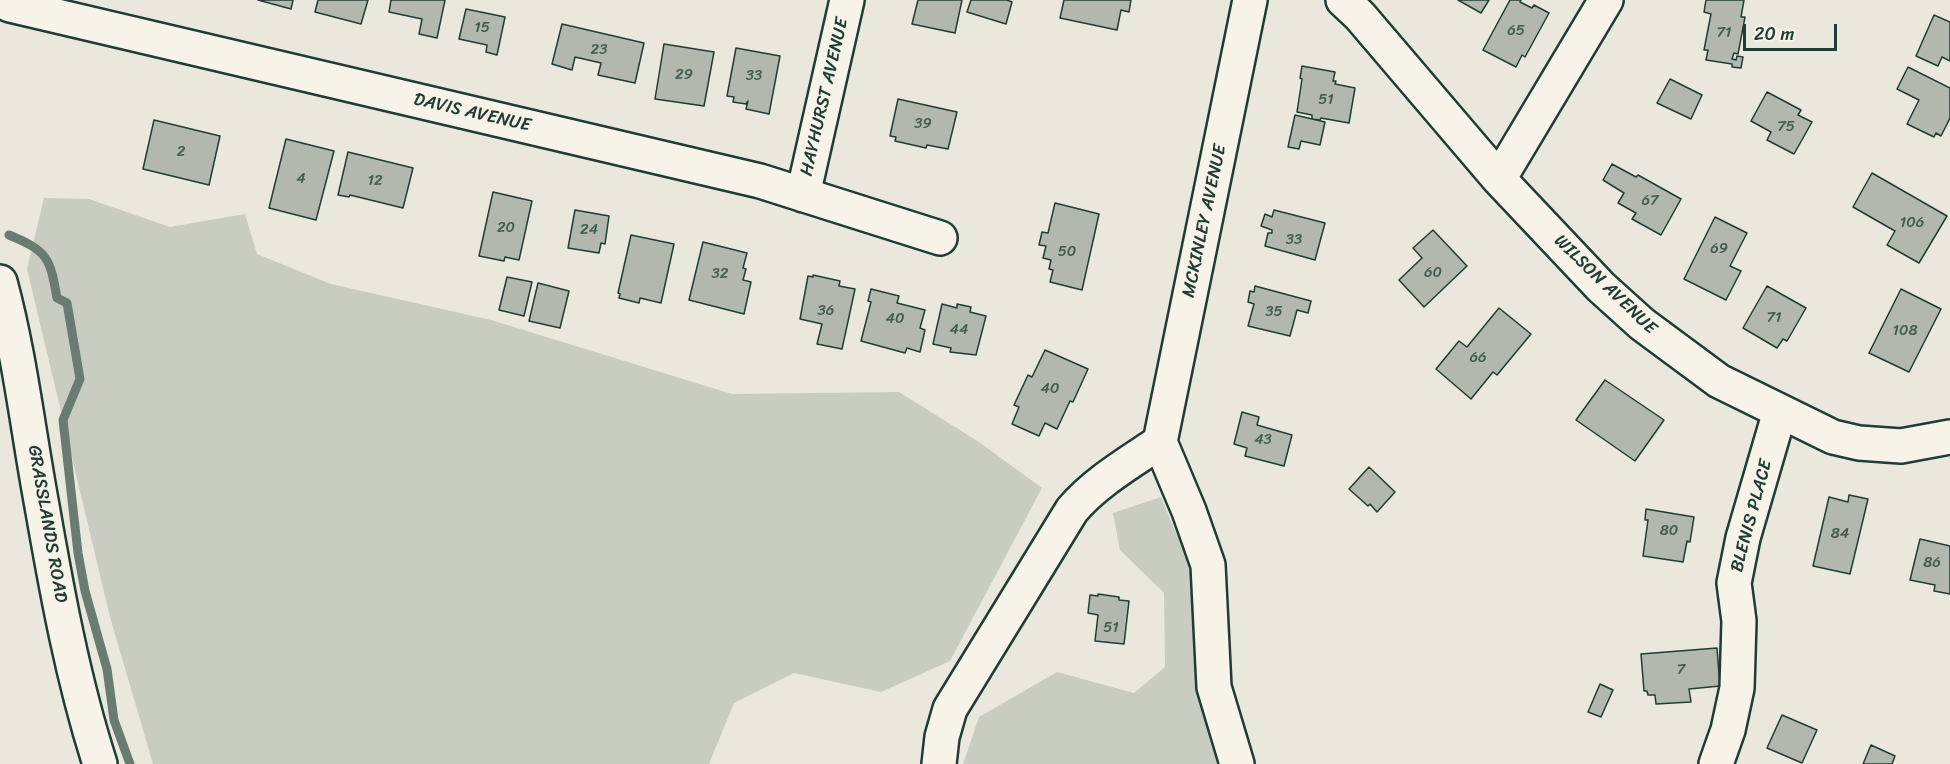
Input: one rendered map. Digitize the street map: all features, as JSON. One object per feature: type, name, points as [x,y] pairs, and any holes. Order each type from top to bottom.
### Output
[{"type":"street","name":"DAVIS AVENUE","points":[[0,0],[10,5],[760,181],[940,238]]},
{"type":"street","name":"HAYHURST AVENUE","points":[[803,195],[847,0]]},
{"type":"street","name":"MCKINLEY AVENUE","points":[[1160,442],[1250,0]]},
{"type":"street","name":"WILSON AVENUE","points":[[1343,0],[1360,16],[1499,180],[1601,287],[1642,324],[1719,381],[1833,437],[1859,443],[1901,446],[1946,438]]},
{"type":"street","points":[[1499,180],[1606,0]]},
{"type":"street","name":"GRASSLANDS ROAD","points":[[0,282],[13,334],[42,505],[76,680],[100,764]]},
{"type":"street","name":"BLENIS PLACE","points":[[1716,764],[1728,730],[1737,688],[1739,621],[1734,583],[1743,538],[1780,411]]},
{"type":"street","points":[[939,764],[942,737],[950,710],[1072,510],[1098,484],[1160,442],[1189,511],[1208,565],[1214,687],[1238,764]]},
{"type":"shaded area","points":[[44,198],[89,199],[170,227],[245,214],[257,254],[331,284],[491,320],[732,394],[899,392],[979,442],[1042,488],[950,661],[881,692],[794,673],[734,703],[709,764],[153,764],[110,617],[27,269]]},
{"type":"shaded area","points":[[1161,497],[1194,576],[1195,653],[1218,764],[963,764],[979,717],[1057,672],[1134,693],[1165,667],[1164,593],[1120,550],[1113,513]]},
{"type":"building","points":[[258,0],[293,0],[291,9]]},
{"type":"building","points":[[318,0],[368,0],[361,24],[315,12]]},
{"type":"building","points":[[391,0],[445,0],[437,38],[419,34],[422,19],[389,12]]},
{"type":"building","points":[[918,0],[962,0],[955,33],[912,24]]},
{"type":"building","points":[[971,0],[1012,2],[1006,24],[967,12]]},
{"type":"building","points":[[1064,0],[1131,0],[1129,12],[1121,10],[1117,30],[1060,18]]},
{"type":"building","points":[[1458,0],[1489,0],[1481,13]]},
{"type":"building","points":[[1510,0],[1521,0],[1520,2],[1532,8],[1534,5],[1549,13],[1525,57],[1522,55],[1516,67],[1483,50]]},
{"type":"building","points":[[1706,0],[1744,0],[1741,17],[1745,17],[1738,54],[1734,53],[1732,59],[1736,60],[1737,56],[1743,57],[1741,68],[1732,67],[1732,64],[1706,60],[1708,50],[1704,50],[1711,14],[1704,12]]},
{"type":"building","points":[[466,9],[505,17],[497,55],[486,52],[487,45],[459,39]]},
{"type":"building","points":[[1934,15],[1950,22],[1950,61],[1942,57],[1938,66],[1916,56]]},
{"type":"building","points":[[562,24],[644,43],[635,83],[598,75],[601,63],[575,57],[572,70],[552,64]]},
{"type":"building","points":[[664,44],[714,52],[704,106],[655,99]]},
{"type":"building","points":[[736,48],[780,56],[769,114],[746,109],[748,101],[746,104],[733,102],[734,97],[727,96]]},
{"type":"building","points":[[1302,66],[1335,72],[1333,81],[1336,81],[1335,84],[1355,88],[1349,123],[1321,118],[1320,120],[1312,119],[1312,115],[1297,112]]},
{"type":"building","points":[[1908,67],[1950,88],[1950,118],[1941,136],[1936,133],[1934,137],[1907,124],[1919,100],[1897,89]]},
{"type":"building","points":[[1670,79],[1702,95],[1691,119],[1657,103]]},
{"type":"building","points":[[1767,92],[1801,110],[1798,115],[1812,122],[1794,154],[1767,140],[1771,132],[1751,121]]},
{"type":"building","points":[[898,99],[957,112],[948,149],[927,145],[926,148],[895,141],[896,137],[890,136]]},
{"type":"building","points":[[1295,115],[1325,122],[1320,145],[1301,141],[1299,149],[1288,147]]},
{"type":"building","points":[[154,120],[220,136],[209,185],[143,169]]},
{"type":"building","points":[[286,139],[334,151],[316,220],[269,208]]},
{"type":"building","points":[[348,152],[413,168],[403,208],[350,195],[349,197],[338,195]]},
{"type":"building","points":[[1612,164],[1636,177],[1638,175],[1681,199],[1661,235],[1632,219],[1636,213],[1618,203],[1624,193],[1603,180]]},
{"type":"building","points":[[1872,173],[1947,216],[1919,263],[1887,245],[1895,231],[1853,207]]},
{"type":"building","points":[[493,192],[532,201],[519,260],[505,257],[504,261],[479,256]]},
{"type":"building","points":[[1055,203],[1099,214],[1082,290],[1050,282],[1053,270],[1049,269],[1051,260],[1043,258],[1046,246],[1039,245],[1042,232],[1048,233]]},
{"type":"building","points":[[575,210],[609,216],[605,244],[601,243],[599,253],[568,248]]},
{"type":"building","points":[[1274,210],[1325,223],[1315,260],[1265,246],[1268,233],[1272,233],[1272,230],[1261,226],[1265,214],[1272,217]]},
{"type":"building","points":[[1715,217],[1747,233],[1730,266],[1741,271],[1726,300],[1684,279]]},
{"type":"building","points":[[1433,230],[1467,266],[1424,307],[1399,280],[1422,258],[1413,248]]},
{"type":"building","points":[[631,235],[674,244],[661,303],[640,298],[639,303],[619,298],[618,293]]},
{"type":"building","points":[[703,242],[747,253],[743,280],[751,282],[744,314],[689,300]]},
{"type":"building","points":[[813,275],[840,281],[839,286],[855,289],[842,349],[817,344],[822,324],[800,319],[808,276],[813,277]]},
{"type":"building","points":[[507,277],[532,282],[524,316],[499,310]]},
{"type":"building","points":[[538,283],[569,291],[560,328],[529,321]]},
{"type":"building","points":[[1255,286],[1311,301],[1308,313],[1297,310],[1290,336],[1248,326],[1254,304],[1248,302],[1250,291],[1254,292]]},
{"type":"building","points":[[1767,286],[1806,308],[1787,341],[1783,339],[1777,348],[1743,328]]},
{"type":"building","points":[[871,289],[899,296],[897,303],[925,310],[920,328],[925,330],[920,352],[907,348],[905,353],[861,341],[871,302],[868,301]]},
{"type":"building","points":[[1901,289],[1941,309],[1909,372],[1869,353]]},
{"type":"building","points":[[942,304],[957,308],[957,304],[971,307],[970,312],[986,316],[976,355],[950,352],[951,348],[933,344]]},
{"type":"building","points":[[1499,308],[1531,334],[1497,375],[1493,372],[1471,399],[1436,369],[1459,341],[1467,347]]},
{"type":"building","points":[[1045,350],[1088,369],[1073,402],[1070,401],[1057,429],[1045,423],[1039,436],[1012,424],[1019,407],[1014,405],[1028,375],[1032,377]]},
{"type":"building","points":[[1605,380],[1664,420],[1635,461],[1576,420]]},
{"type":"building","points":[[1242,412],[1259,417],[1257,425],[1292,435],[1284,466],[1245,456],[1247,448],[1234,444]]},
{"type":"building","points":[[1369,467],[1395,492],[1377,512],[1349,489]]},
{"type":"building","points":[[1849,495],[1868,499],[1850,574],[1813,566],[1829,497],[1848,502]]},
{"type":"building","points":[[1646,509],[1694,517],[1690,542],[1687,541],[1683,562],[1643,556],[1648,520],[1645,520]]},
{"type":"building","points":[[1920,539],[1950,546],[1950,594],[1934,591],[1935,585],[1910,580]]},
{"type":"building","points":[[1098,594],[1129,601],[1124,644],[1095,641],[1098,615],[1088,613],[1090,595],[1098,596]]},
{"type":"building","points":[[1717,648],[1720,686],[1689,689],[1691,702],[1656,704],[1655,695],[1648,695],[1647,691],[1644,691],[1641,654]]},
{"type":"building","points":[[1600,684],[1613,690],[1601,717],[1588,712]]},
{"type":"building","points":[[1782,715],[1817,730],[1802,763],[1767,748]]},
{"type":"building","points":[[1871,745],[1895,756],[1892,764],[1863,764]]},
{"type":"waterway","points":[[9,235],[32,246],[45,258],[52,274],[57,298],[67,303],[80,379],[63,420],[78,553],[85,591],[107,669],[114,720],[130,764]]}]
